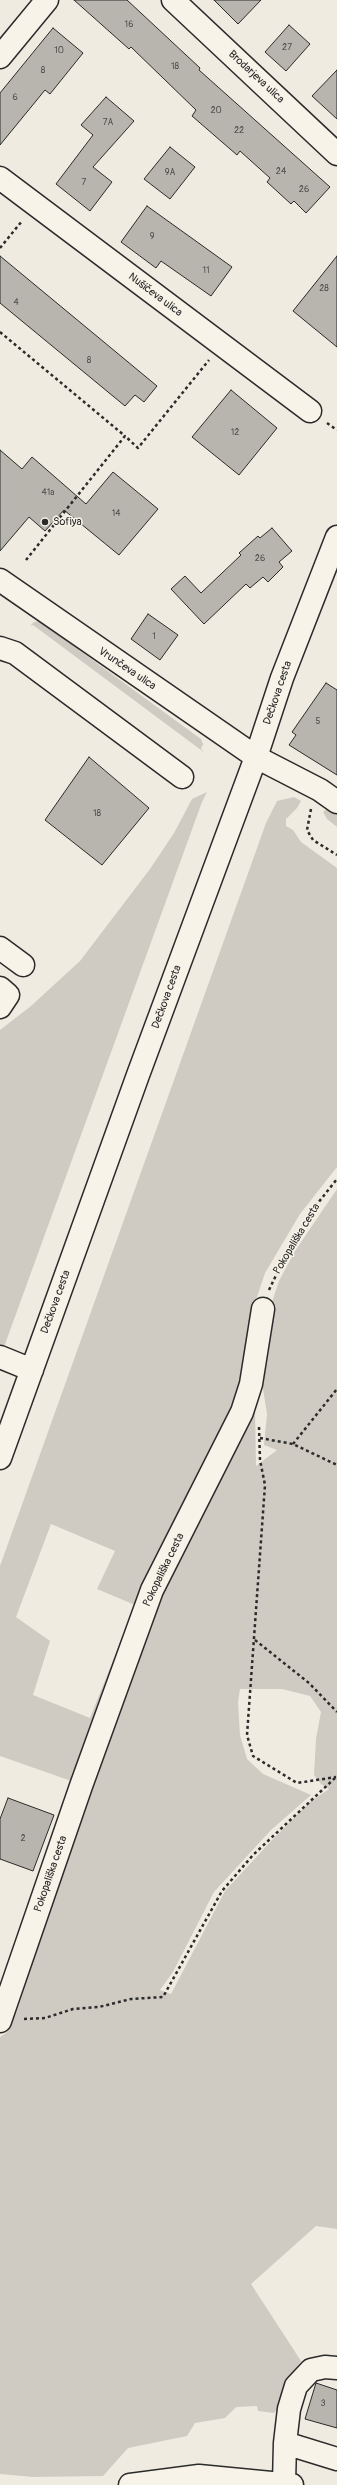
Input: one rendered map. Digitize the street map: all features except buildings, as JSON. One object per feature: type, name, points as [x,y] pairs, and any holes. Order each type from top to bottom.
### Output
[{"type":"street","points":[[0,57],[47,0]]},
{"type":"street","name":"Brodarjeva ulica","points":[[173,0],[337,154]]},
{"type":"street","name":"Nušičeva ulica","points":[[0,178],[310,411]]},
{"type":"street","name":"Dečkova cesta","points":[[0,1458],[256,757],[282,678],[337,537]]},
{"type":"street","name":"Vrunčeva ulica","points":[[3,587],[256,757],[328,796]]},
{"type":"street","points":[[0,648],[15,653],[182,777]]},
{"type":"street","points":[[0,948],[23,966]]},
{"type":"street","points":[[0,988],[8,995],[0,1007]]},
{"type":"street","name":"Pokopališka cesta","points":[[1,2021],[81,1786],[152,1590],[242,1412],[251,1384],[263,1309]]},
{"type":"street","points":[[0,1357],[32,1370]]},
{"type":"street","points":[[130,2485],[177,2482],[199,2476],[288,2484],[285,2443],[289,2409],[296,2386],[311,2370],[325,2367],[337,2368]]},
{"type":"street","points":[[285,2443],[337,2459]]},
{"type":"path","points":[[0,248],[35,204]]},
{"type":"path","points":[[0,332],[138,448],[222,344]]},
{"type":"path","points":[[26,560],[94,477],[124,436]]},
{"type":"path","points":[[328,796],[311,810],[307,830],[313,840],[337,855]]},
{"type":"path","name":"Pokopališka cesta","points":[[263,1309],[273,1277],[289,1248],[314,1208],[337,1179]]},
{"type":"path","points":[[293,1444],[337,1389]]},
{"type":"path","points":[[259,1423],[260,1460],[265,1485],[247,1735],[253,1756],[297,1783],[336,1777]]},
{"type":"path","points":[[260,1438],[293,1444],[337,1465]]},
{"type":"path","points":[[255,1639],[309,1683],[337,1712]]},
{"type":"path","points":[[1,2021],[45,2018],[73,2009],[99,2007],[131,1999],[163,1997],[222,1891],[253,1854],[336,1777]]},
{"type":"shaded area","points":[[39,621],[201,739],[203,744],[201,749],[205,753],[33,625],[30,626],[34,622]]},
{"type":"shaded area","points":[[207,792],[202,802],[0,1358],[0,1030],[31,1006],[80,961],[150,869],[174,833],[192,799]]},
{"type":"shaded area","points":[[294,797],[301,801],[297,808],[286,819],[286,826],[293,830],[301,842],[337,868],[337,1167],[300,1214],[265,1273],[254,1306],[253,1406],[255,1409],[256,1466],[277,1450],[264,1445],[267,1414],[261,1376],[270,1308],[279,1281],[295,1251],[337,1189],[337,2229],[316,2226],[251,2284],[301,2361],[286,2382],[281,2406],[274,2413],[258,2411],[257,2406],[236,2407],[225,2418],[195,2423],[187,2436],[128,2448],[103,2476],[33,2477],[0,2474],[0,2037],[6,2033],[17,2011],[77,1824],[77,1783],[0,1756],[0,1566],[266,823],[277,801]],"holes":[[[51,1524],[115,1551],[97,1589],[135,1605],[90,1718],[33,1695],[50,1641],[16,1617]],[[240,1689],[282,1689],[310,1696],[321,1712],[316,1739],[314,1775],[321,1784],[329,1789],[310,1802],[272,1840],[225,1891],[171,1994],[160,1990],[173,1972],[214,1892],[271,1830],[311,1795],[263,1774],[247,1759],[240,1735],[238,1702]]]},
{"type":"shaded area","points":[[328,808],[337,814],[337,827],[327,819],[323,812]]},
{"type":"place","name":"Sofiya","points":[[45,522]]}]
